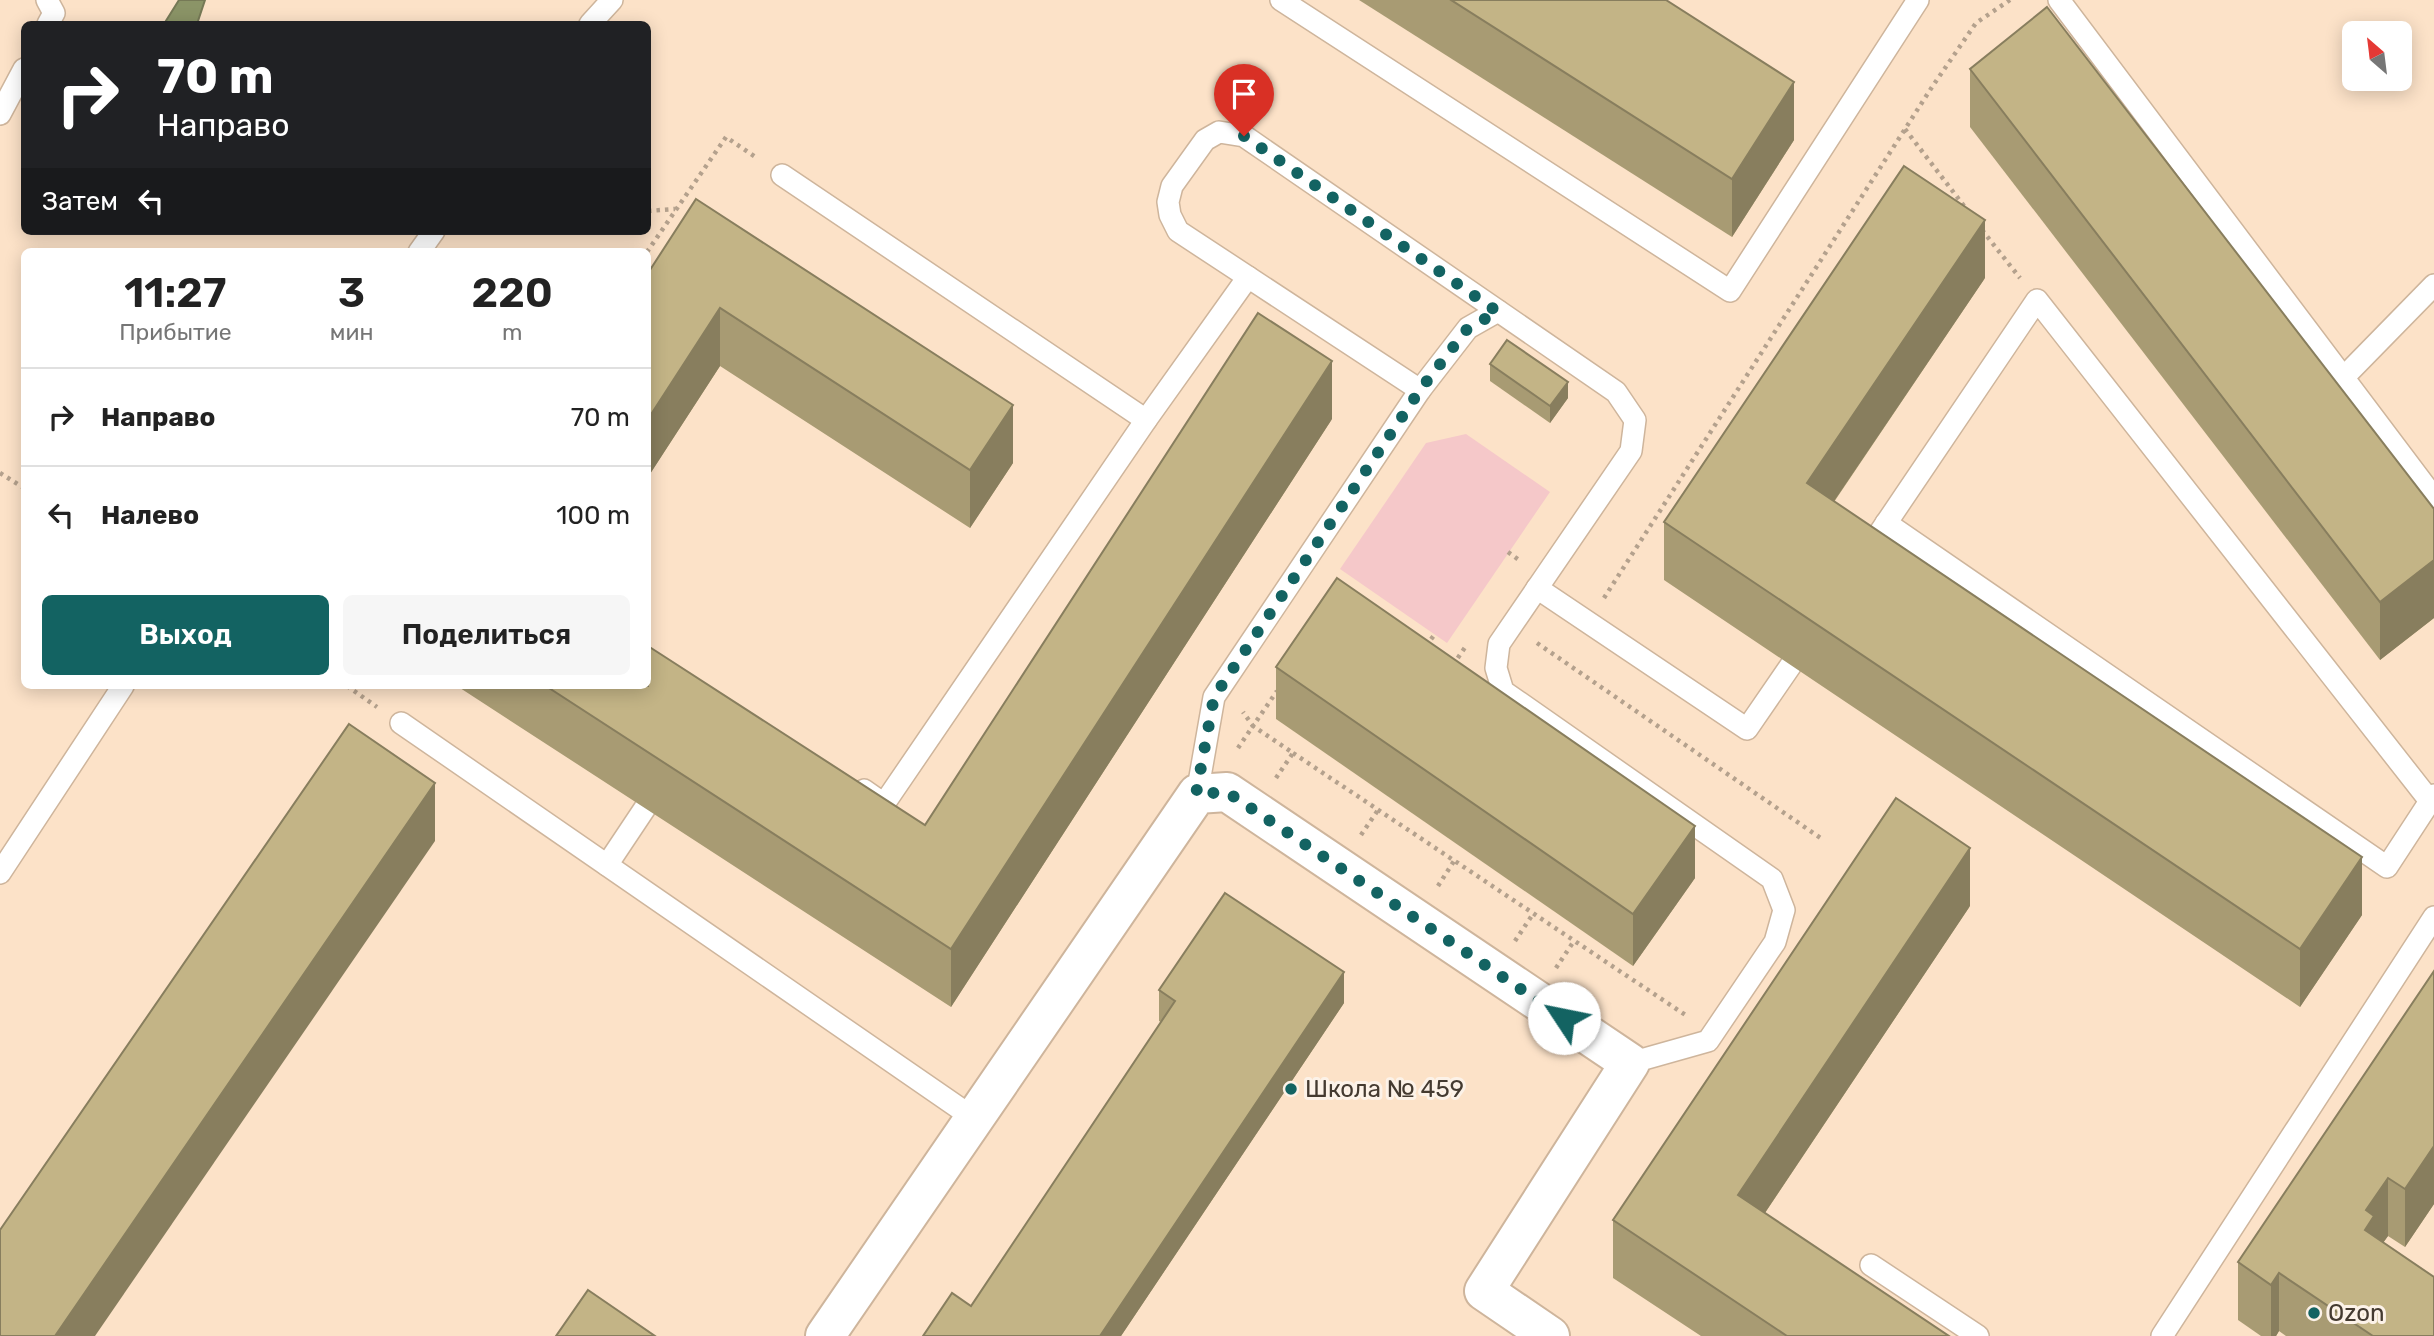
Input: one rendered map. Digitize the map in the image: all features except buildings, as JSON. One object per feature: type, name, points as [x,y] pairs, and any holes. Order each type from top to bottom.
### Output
[{"type":"street","points":[[825,1336],[1196,794],[1227,792],[1630,1063],[1484,1291],[1550,1336]]},
{"type":"lane","points":[[47,0],[54,13],[50,21]]},
{"type":"lane","points":[[593,21],[612,0]]},
{"type":"lane","points":[[1281,0],[1730,291],[1918,0]]},
{"type":"lane","points":[[2059,0],[2434,499]]},
{"type":"lane","points":[[0,114],[21,75]]},
{"type":"lane","points":[[1420,390],[1178,231],[1170,215],[1168,202],[1172,186],[1205,140],[1219,132],[1244,136],[1616,391],[1635,420],[1631,451],[1499,644],[1496,668],[1503,691],[1772,879],[1784,910],[1775,942],[1708,1041],[1630,1063]]},
{"type":"lane","points":[[782,175],[1146,420]]},
{"type":"lane","points":[[849,781],[884,804],[1146,420],[1248,277]]},
{"type":"lane","points":[[2343,378],[2434,285]]},
{"type":"lane","points":[[1853,572],[1886,523],[2037,300],[2432,798],[2387,867],[1886,523]]},
{"type":"lane","points":[[1196,794],[1214,697],[1420,390],[1468,328],[1498,312]]},
{"type":"lane","points":[[1537,588],[1747,729],[1791,665]]},
{"type":"lane","points":[[0,873],[121,689]]},
{"type":"lane","points":[[401,723],[975,1119]]},
{"type":"lane","points":[[607,865],[645,808]]},
{"type":"lane","points":[[2162,1336],[2434,917]]},
{"type":"lane","points":[[1871,1265],[1978,1336]]},
{"type":"path","points":[[1588,622],[1976,23],[2011,0]]},
{"type":"path","points":[[1905,129],[1971,216]]},
{"type":"path","points":[[650,248],[726,137],[782,175]]},
{"type":"path","points":[[651,211],[676,209]]},
{"type":"path","points":[[1979,226],[2037,300]]},
{"type":"path","points":[[0,473],[21,486]]},
{"type":"path","points":[[1508,552],[1523,563]]},
{"type":"path","points":[[1424,650],[1435,634]]},
{"type":"path","points":[[1452,666],[1468,643]]},
{"type":"path","points":[[1537,643],[1822,839]]},
{"type":"path","points":[[1253,726],[1284,682]]},
{"type":"path","points":[[1238,705],[1253,726],[1690,1019]]},
{"type":"path","points":[[1255,811],[1293,753]]},
{"type":"path","points":[[1359,838],[1378,810]]},
{"type":"path","points":[[1436,889],[1454,861]]},
{"type":"path","points":[[1509,950],[1533,914]]},
{"type":"path","points":[[1550,978],[1574,941]]},
{"type":"shaded area","points":[[179,0],[205,0],[198,21],[166,21]]},
{"type":"shaded area","points":[[1466,434],[1550,492],[1447,643],[1340,569],[1426,443]]},
{"type":"place","name":"Школа № 459","points":[[1291,1089]]},
{"type":"place","name":"Ozon","points":[[2314,1313]]},
{"type":"route","points":[[1244,136],[1498,312],[1468,328],[1420,390],[1214,697],[1196,794],[1227,792],[1564,1018]]}]
